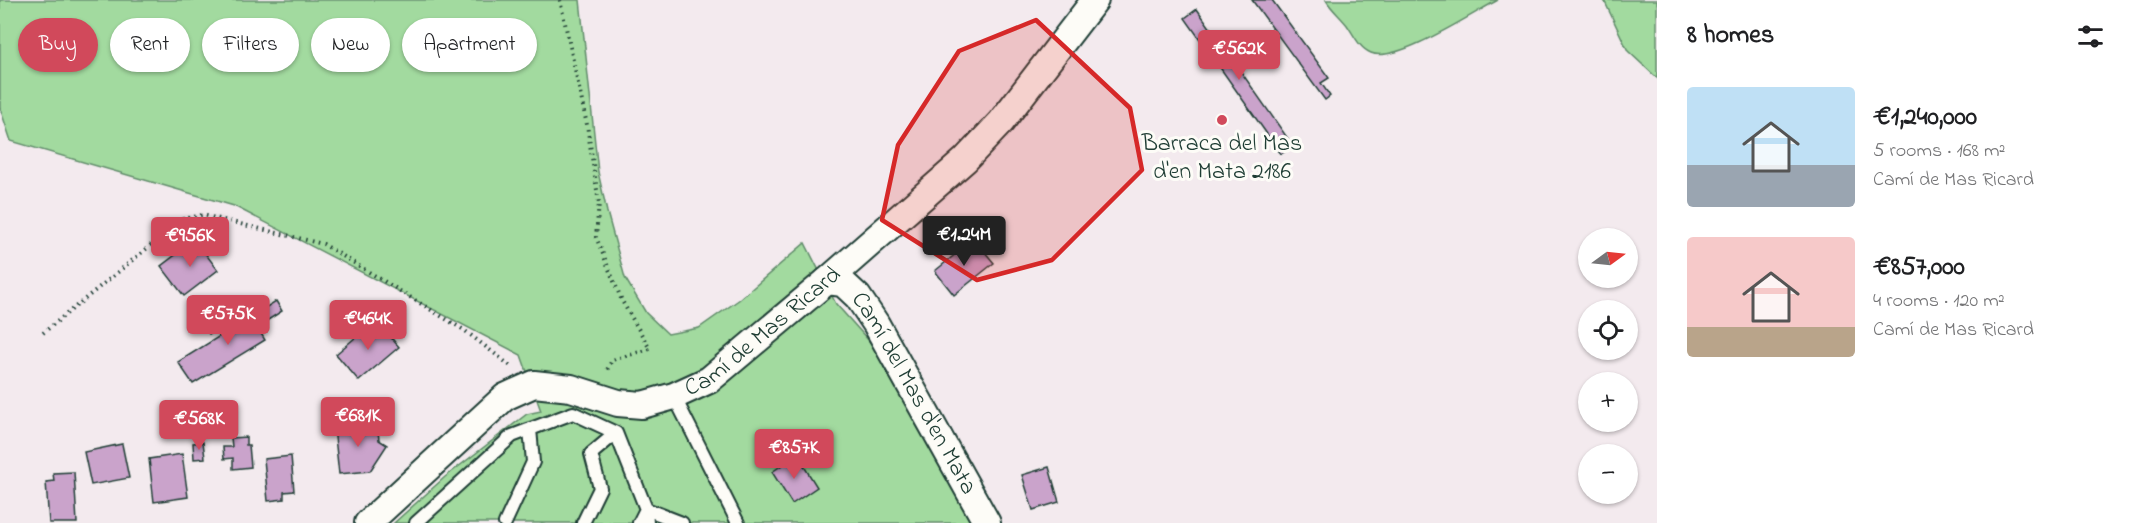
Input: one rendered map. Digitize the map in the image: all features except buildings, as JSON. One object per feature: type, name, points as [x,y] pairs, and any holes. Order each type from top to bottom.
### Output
[{"type":"street","name":"Camí de Mas Ricard","points":[[368,523],[505,397],[534,384],[571,387],[618,404],[642,405],[675,396],[709,380],[827,281],[965,160],[1001,122],[1095,0]]},
{"type":"street","name":"Camí del Mas d'en Mata","points":[[827,281],[843,283],[858,297],[870,315],[987,523]]},
{"type":"lane","points":[[675,396],[738,523]]},
{"type":"lane","points":[[416,523],[512,436],[573,413],[616,433],[646,509],[647,523]]},
{"type":"lane","points":[[505,523],[533,462],[530,429]]},
{"type":"lane","points":[[583,523],[600,488],[591,454],[616,433]]},
{"type":"lane","points":[[639,523],[646,509]]},
{"type":"lane","points":[[646,509],[682,523]]},
{"type":"path","points":[[560,0],[587,125],[599,203],[596,237],[622,301],[650,349],[612,360],[594,395]]},
{"type":"path","points":[[43,333],[183,219],[203,215],[323,244],[464,330],[534,384]]},
{"type":"highlighted area","points":[[1036,20],[1130,108],[1142,170],[1052,260],[977,280],[882,220],[898,145],[959,51]]},
{"type":"green space","points":[[0,0],[580,0],[598,172],[625,278],[646,313],[668,334],[699,328],[740,299],[805,243],[836,304],[878,351],[978,523],[394,523],[445,477],[527,414],[541,411],[521,355],[234,206],[11,141],[0,108]]},
{"type":"green space","points":[[1326,0],[1498,0],[1434,36],[1398,51],[1383,54],[1371,53],[1363,48]]},
{"type":"green space","points":[[1604,0],[1657,0],[1657,78],[1628,51]]},
{"type":"place","name":"Barraca del Mas d'en Mata 2186","points":[[1222,120]]}]
